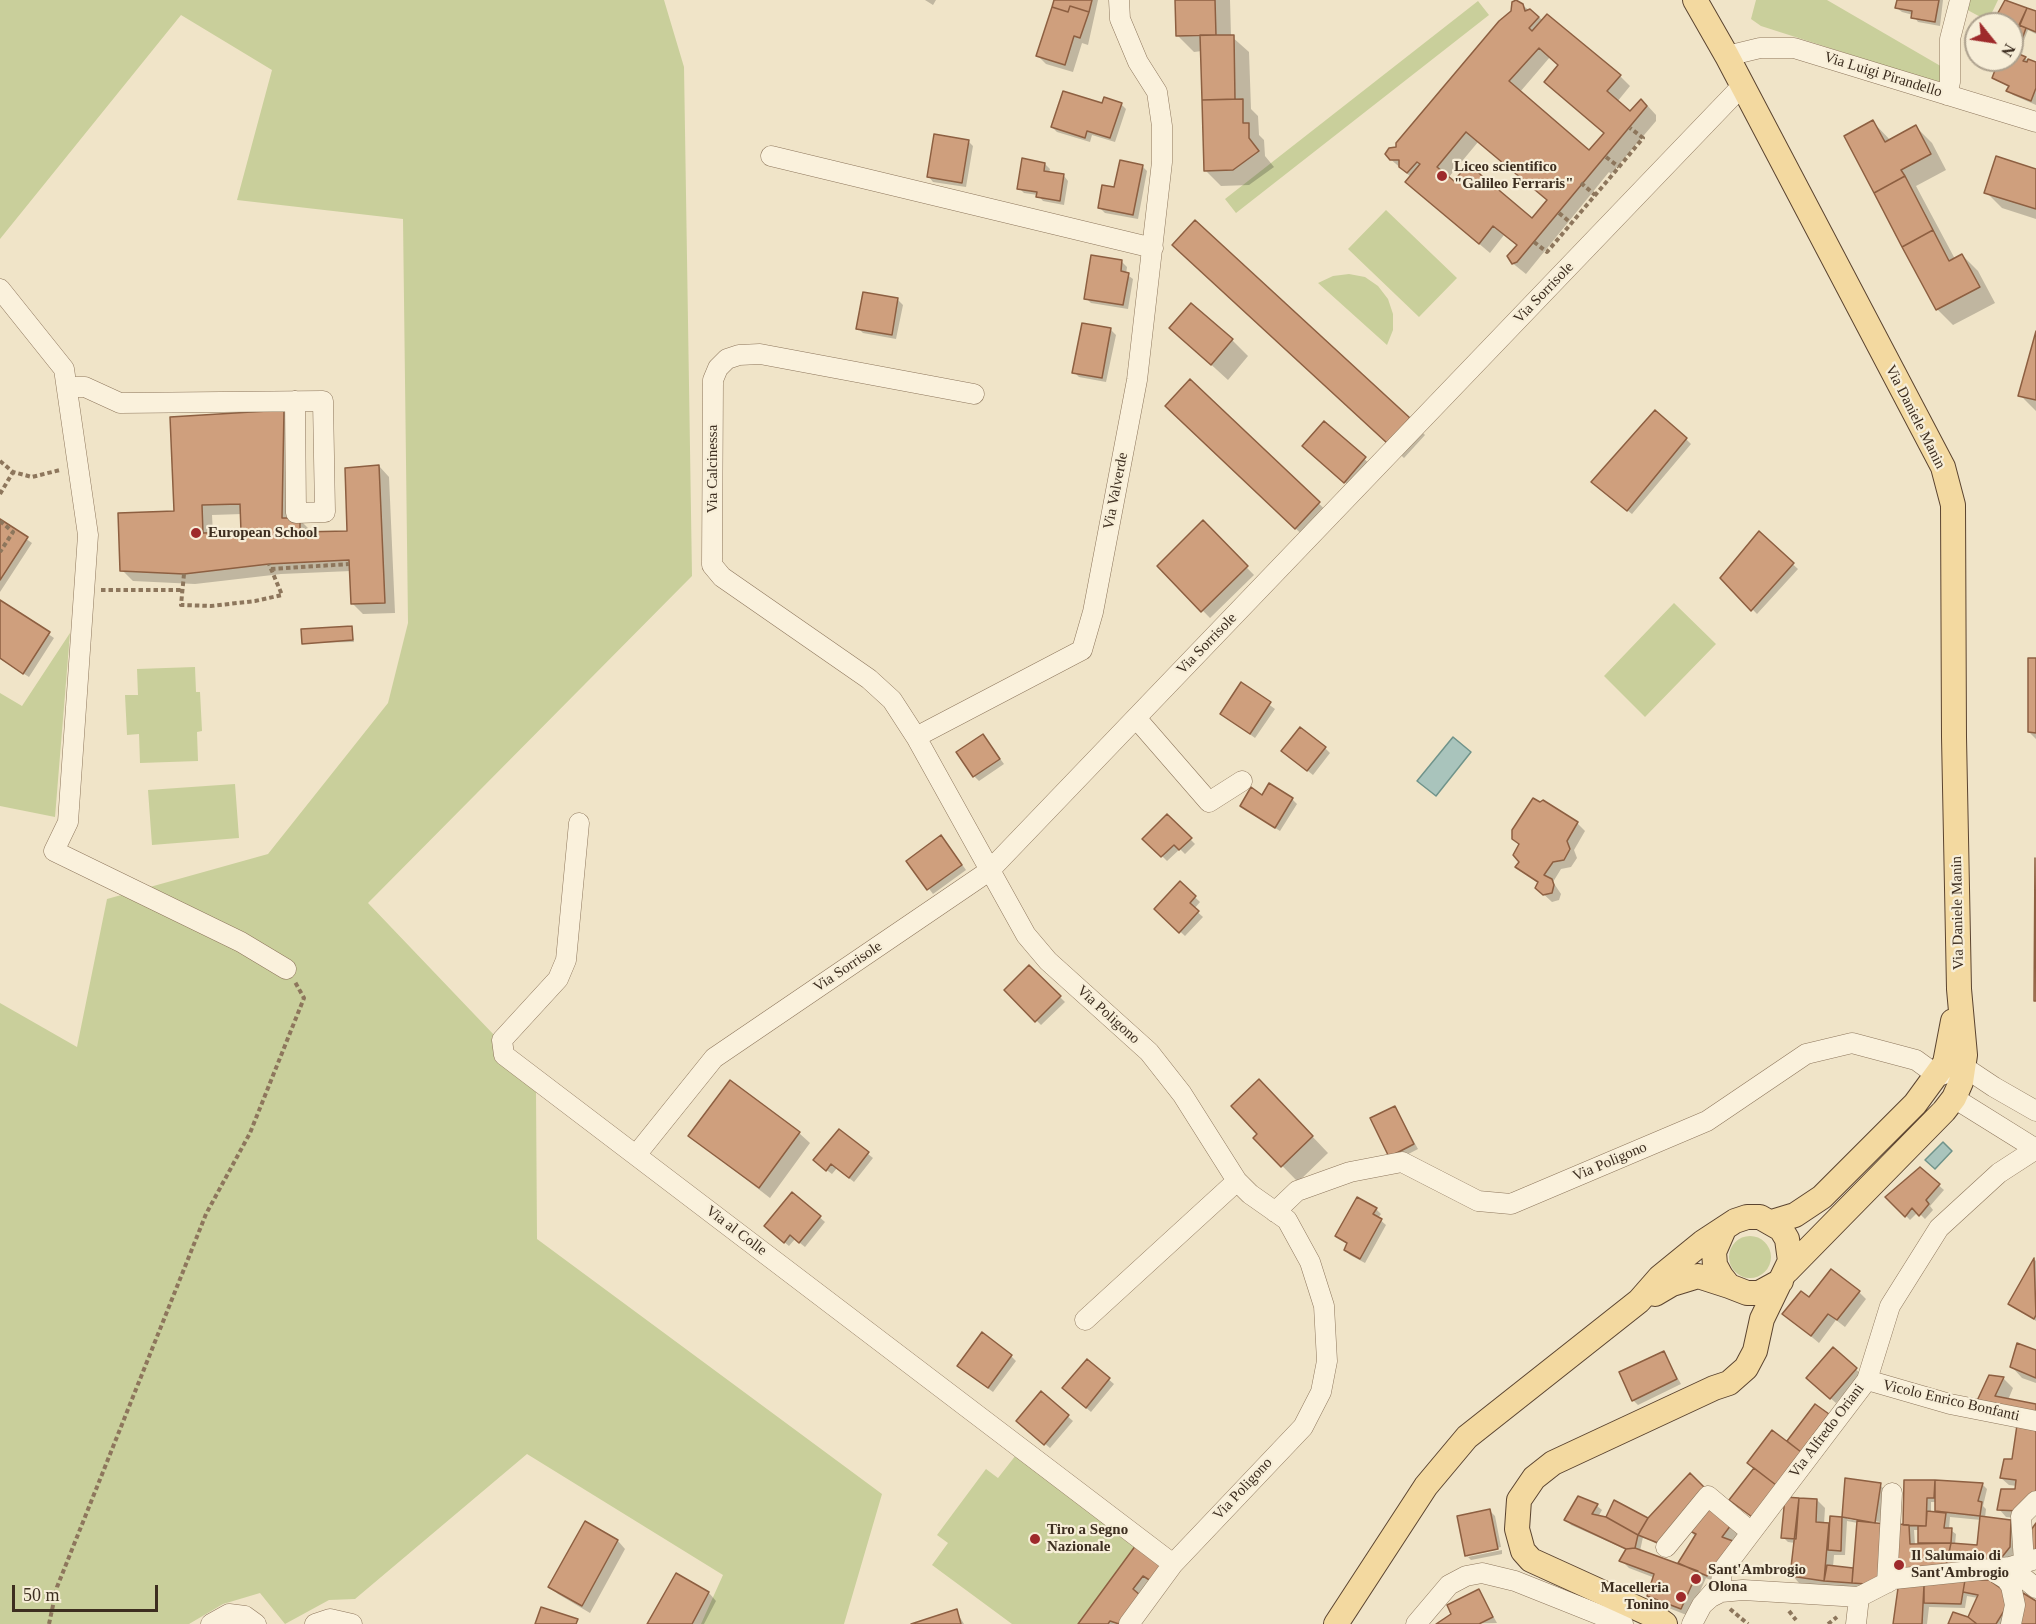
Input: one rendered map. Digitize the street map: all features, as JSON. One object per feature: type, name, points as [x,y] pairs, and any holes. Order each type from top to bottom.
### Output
[{"type":"main road","name":"Via Daniele Manin","points":[[1695,0],[1727,56],[1741,87],[1943,467],[1953,505],[1954,737],[1959,989],[1964,1022],[1964,1067],[1954,1098],[1784,1276]]},
{"type":"main road","name":"Via Daniele Manin","points":[[1772,1222],[1795,1215],[1822,1197],[1915,1104],[1938,1076],[1948,1053],[1959,989]]},
{"type":"main road","points":[[1336,1624],[1426,1486],[1467,1437],[1639,1301],[1680,1260],[1735,1221],[1747,1217],[1760,1217],[1772,1222],[1787,1239],[1790,1261],[1762,1319],[1751,1359],[1729,1383],[1553,1462],[1534,1478],[1519,1500],[1517,1529],[1523,1551],[1531,1560],[1654,1616],[1665,1624]]},
{"type":"main road","points":[[1714,1388],[1735,1363],[1746,1342],[1747,1315],[1732,1288],[1720,1276],[1714,1252],[1725,1229]]},
{"type":"main road","points":[[1639,1301],[1672,1284],[1698,1276],[1732,1288],[1759,1293],[1784,1276]]},
{"type":"street","name":"Via Valverde","points":[[915,737],[1082,650],[1093,612],[1137,380],[1162,162],[1162,126],[1157,92],[1138,62],[1120,19],[1119,0]]},
{"type":"street","points":[[1947,95],[1950,82],[1950,39],[1960,0]]},
{"type":"street","name":"Via Luigi Pirandello","points":[[1727,56],[1760,48],[1794,48],[2036,122]]},
{"type":"street","name":"Via Sorrisole","points":[[636,1155],[714,1058],[989,871],[1741,87]]},
{"type":"street","points":[[771,156],[1153,248]]},
{"type":"street","points":[[0,289],[76,387],[79,464],[88,535],[68,822],[54,851],[241,942],[286,969]]},
{"type":"street","name":"Via Calcinessa","points":[[915,737],[892,700],[869,679],[731,584],[712,565],[713,380],[718,368],[727,359],[760,354],[974,394]]},
{"type":"street","points":[[76,387],[120,403],[295,401],[322,401],[325,512],[296,513],[295,401]]},
{"type":"street","points":[[1136,718],[1209,802],[1242,781]]},
{"type":"street","points":[[915,737],[989,871]]},
{"type":"street","name":"Via al Colle","points":[[579,823],[566,960],[558,979],[502,1040],[504,1055],[1173,1564]]},
{"type":"street","name":"Via Poligono","points":[[989,871],[1026,935],[1048,961],[1149,1052],[1182,1094],[1237,1181],[1287,1220],[1310,1262],[1324,1306],[1327,1361],[1321,1392],[1303,1427],[1173,1564],[1129,1624]]},
{"type":"street","name":"Via Poligono","points":[[1275,1212],[1297,1191],[1350,1172],[1402,1162],[1478,1201],[1511,1204],[1707,1121],[1806,1054],[1852,1043],[1916,1060],[1938,1076]]},
{"type":"street","points":[[1938,1076],[1964,1067],[1994,1088],[2036,1111]]},
{"type":"street","points":[[1954,1098],[2036,1149]]},
{"type":"street","name":"Via Alfredo Oriani","points":[[1692,1624],[1702,1605],[1721,1583],[1722,1571],[1867,1380],[1890,1306],[1939,1228],[1999,1173],[2036,1149]]},
{"type":"street","points":[[1085,1320],[1237,1181]]},
{"type":"street","name":"Vicolo Enrico Bonfanti","points":[[1867,1380],[1950,1404],[2036,1421]]},
{"type":"street","points":[[1887,1583],[1892,1493]]},
{"type":"street","points":[[1666,1547],[1708,1496],[1750,1532]]},
{"type":"street","points":[[2011,1624],[2015,1605],[2011,1586],[2006,1579],[2015,1564],[2021,1516],[2036,1501]]},
{"type":"street","points":[[1702,1605],[1720,1592],[1732,1590],[1859,1597],[1894,1579],[2015,1564]]},
{"type":"street","points":[[2015,1564],[2036,1588]]},
{"type":"street","points":[[1416,1624],[1449,1585],[1466,1576],[1482,1573],[1515,1581],[1623,1624]]},
{"type":"street","points":[[1849,1618],[1859,1597]]},
{"type":"street","points":[[211,1624],[230,1614],[245,1616],[256,1624]]},
{"type":"street","points":[[315,1624],[330,1619],[352,1624]]},
{"type":"path","points":[[1534,242],[1547,252],[1619,167],[1643,138],[1630,128]]},
{"type":"path","points":[[1606,157],[1619,167]]},
{"type":"path","points":[[1581,183],[1595,195]]},
{"type":"path","points":[[1559,213],[1571,223]]},
{"type":"path","points":[[0,461],[13,472],[32,477],[79,464]]},
{"type":"path","points":[[0,494],[13,472]]},
{"type":"path","points":[[0,521],[13,532],[0,552]]},
{"type":"path","points":[[95,599],[98,590],[182,592],[184,574],[181,605],[211,606],[274,598],[282,595],[270,566],[349,564]]},
{"type":"path","points":[[49,1624],[57,1587],[201,1224],[250,1133],[304,998],[286,969]]},
{"type":"path","points":[[1726,1606],[1748,1624]]},
{"type":"path","points":[[1828,1624],[1849,1618]]},
{"type":"green space","points":[[0,0],[664,0],[684,67],[692,576],[368,903],[495,1036],[494,1059],[536,1091],[537,1239],[882,1494],[844,1624],[701,1624],[723,1575],[527,1454],[355,1599],[329,1600],[285,1624],[260,1593],[223,1604],[189,1624],[0,1624],[0,1003],[77,1047],[107,899],[268,854],[388,703],[408,623],[403,219],[237,200],[272,70],[181,15],[0,239]]},
{"type":"green space","points":[[1756,0],[1827,0],[1944,68],[1944,77],[1939,83],[1761,26],[1751,19]]},
{"type":"green space","points":[[1962,0],[1998,0],[1992,12],[1971,12],[1960,6]]},
{"type":"green space","points":[[1478,1],[1489,15],[1236,213],[1225,199]]},
{"type":"green space","points":[[1386,210],[1457,278],[1419,317],[1348,249]]},
{"type":"green space","points":[[1349,274],[1365,277],[1378,286],[1388,299],[1393,314],[1393,330],[1387,345],[1318,283],[1333,276]]},
{"type":"green space","points":[[1674,603],[1716,644],[1645,717],[1604,676]]},
{"type":"green space","points":[[70,633],[55,817],[0,806],[0,693],[22,706]]},
{"type":"green space","points":[[195,667],[196,692],[200,692],[202,731],[197,732],[198,761],[140,763],[139,734],[127,735],[125,695],[138,695],[137,669]]},
{"type":"green space","points":[[235,784],[239,838],[152,845],[148,790]]},
{"type":"green space","points":[[1750,1236],[1758,1237],[1765,1242],[1770,1249],[1770,1265],[1765,1272],[1758,1277],[1750,1278],[1742,1277],[1735,1272],[1730,1265],[1729,1257],[1730,1249],[1735,1242],[1742,1237]]},
{"type":"green space","name":"Tiro a Segno Nazionale","points":[[1016,1455],[1163,1565],[1151,1581],[1143,1576],[1133,1589],[1140,1595],[1119,1624],[1110,1621],[1108,1624],[1012,1624],[932,1565],[948,1543],[937,1535],[986,1469],[998,1478]]},
{"type":"water","points":[[1453,737],[1471,752],[1436,796],[1417,781]]},
{"type":"water","points":[[1943,1142],[1952,1151],[1935,1169],[1925,1160]]},
{"type":"building","points":[[1054,0],[1092,0],[1089,12],[1070,6],[1068,12],[1052,7]]},
{"type":"building","points":[[1175,0],[1215,0],[1216,35],[1176,36]]},
{"type":"building","points":[[1516,0],[1523,4],[1525,11],[1530,9],[1539,17],[1529,28],[1532,31],[1547,14],[1621,75],[1607,91],[1630,111],[1641,99],[1647,106],[1517,262],[1512,264],[1507,256],[1517,245],[1493,226],[1479,244],[1405,182],[1420,164],[1417,162],[1407,173],[1399,167],[1399,160],[1390,160],[1385,154],[1389,148],[1396,147],[1396,143],[1499,21],[1511,11],[1512,2]],"holes":[[[1539,48],[1558,65],[1544,82],[1604,133],[1589,150],[1509,81]],[[1466,132],[1547,200],[1532,218],[1468,164],[1454,181],[1437,167]]]},
{"type":"building","points":[[1897,0],[1939,0],[1935,22],[1911,18],[1912,11],[1895,8]]},
{"type":"building","points":[[2005,0],[2027,8],[2024,15],[2024,12],[1998,12]]},
{"type":"building","points":[[1070,6],[1089,12],[1080,38],[1074,36],[1065,65],[1036,56],[1052,7],[1068,12]]},
{"type":"building","points":[[2027,8],[2036,11],[2036,32],[2024,27],[2024,14]]},
{"type":"building","points":[[1200,35],[1234,35],[1235,99],[1202,100]]},
{"type":"building","points":[[2028,59],[2036,62],[2036,88],[2031,101],[2006,91],[2009,86],[1992,78],[1994,72],[2024,72],[2024,61],[2027,62]]},
{"type":"building","points":[[1063,91],[1102,103],[1104,97],[1122,103],[1110,138],[1087,131],[1085,138],[1051,127]]},
{"type":"building","points":[[1243,99],[1243,123],[1249,123],[1249,138],[1259,151],[1233,170],[1204,171],[1202,100]]},
{"type":"building","points":[[1873,120],[1885,142],[1916,125],[1931,154],[1901,170],[1905,176],[1874,193],[1844,136]]},
{"type":"building","points":[[934,134],[969,140],[962,183],[927,177]]},
{"type":"building","points":[[1996,156],[2036,169],[2036,209],[1984,193]]},
{"type":"building","points":[[1022,158],[1045,163],[1044,171],[1064,174],[1060,201],[1036,197],[1037,192],[1017,189]]},
{"type":"building","points":[[1120,160],[1143,165],[1133,215],[1098,208],[1102,185],[1114,187]]},
{"type":"building","points":[[1905,176],[1933,230],[1902,247],[1874,193]]},
{"type":"building","points":[[1195,220],[1410,418],[1387,443],[1172,245]]},
{"type":"building","points":[[1933,230],[1949,261],[1962,254],[1980,287],[1936,310],[1902,247]]},
{"type":"building","points":[[1091,255],[1122,260],[1121,271],[1129,273],[1123,305],[1084,299]]},
{"type":"building","points":[[863,292],[898,298],[892,335],[856,329]]},
{"type":"building","points":[[1191,303],[1233,339],[1211,365],[1169,328]]},
{"type":"building","points":[[1082,323],[1111,328],[1102,378],[1072,373]]},
{"type":"building","points":[[2036,331],[2036,400],[2018,396]]},
{"type":"building","points":[[1190,379],[1320,502],[1295,529],[1165,406]]},
{"type":"building","points":[[284,410],[282,518],[300,518],[300,532],[347,531],[345,468],[379,465],[385,603],[351,604],[349,560],[269,564],[184,574],[120,571],[118,513],[174,511],[170,417]],"holes":[[[240,504],[241,532],[203,533],[202,505]]]},
{"type":"building","points":[[1655,410],[1687,438],[1627,511],[1591,482]]},
{"type":"building","points":[[1324,421],[1366,457],[1344,483],[1302,446]]},
{"type":"building","points":[[0,519],[28,537],[0,580]]},
{"type":"building","points":[[1203,520],[1248,566],[1201,612],[1157,566]]},
{"type":"building","points":[[1759,531],[1794,563],[1751,611],[1720,578]]},
{"type":"building","points":[[0,600],[50,632],[23,674],[0,658]]},
{"type":"building","points":[[352,626],[353,640],[302,644],[301,629]]},
{"type":"building","points":[[2028,658],[2036,658],[2036,733],[2028,732]]},
{"type":"building","points":[[1241,682],[1271,702],[1250,734],[1220,714]]},
{"type":"building","points":[[1300,727],[1326,747],[1307,771],[1281,751]]},
{"type":"building","points":[[983,734],[1000,759],[973,777],[956,752]]},
{"type":"building","points":[[1269,783],[1293,798],[1275,828],[1240,806],[1251,787],[1262,795]]},
{"type":"building","points":[[1533,798],[1540,802],[1543,800],[1578,822],[1567,841],[1570,849],[1564,860],[1553,862],[1544,875],[1552,879],[1554,885],[1552,893],[1543,895],[1535,888],[1538,882],[1515,867],[1519,862],[1513,855],[1519,844],[1512,839],[1512,830]]},
{"type":"building","points":[[1167,814],[1192,838],[1179,850],[1174,845],[1161,857],[1142,839]]},
{"type":"building","points":[[941,835],[962,865],[927,890],[906,861]]},
{"type":"building","points":[[2035,858],[2036,1001],[2034,1001]]},
{"type":"building","points":[[1180,881],[1196,896],[1190,903],[1199,911],[1179,933],[1154,909]]},
{"type":"building","points":[[1029,965],[1061,996],[1035,1022],[1004,990]]},
{"type":"building","points":[[1259,1079],[1313,1136],[1281,1167],[1253,1138],[1257,1134],[1231,1106]]},
{"type":"building","points":[[730,1080],[800,1132],[759,1188],[688,1136]]},
{"type":"building","points":[[1395,1106],[1414,1144],[1389,1157],[1370,1118]]},
{"type":"building","points":[[839,1129],[869,1152],[849,1178],[831,1164],[826,1171],[813,1160]]},
{"type":"building","points":[[1920,1167],[1940,1184],[1926,1200],[1929,1204],[1919,1216],[1912,1208],[1905,1217],[1885,1197]]},
{"type":"building","points":[[792,1192],[821,1216],[799,1243],[790,1235],[784,1243],[764,1226]]},
{"type":"building","points":[[1357,1197],[1377,1208],[1373,1214],[1382,1219],[1360,1259],[1344,1250],[1347,1243],[1335,1236]]},
{"type":"building","points":[[2034,1258],[2036,1315],[2034,1319],[2008,1304]]},
{"type":"building","points":[[1831,1269],[1860,1291],[1837,1320],[1828,1314],[1811,1336],[1782,1314],[1801,1291],[1809,1297]]},
{"type":"building","points":[[982,1332],[1012,1355],[988,1388],[957,1366]]},
{"type":"building","points":[[2017,1343],[2036,1350],[2036,1378],[2010,1367]]},
{"type":"building","points":[[1833,1347],[1857,1368],[1830,1399],[1806,1378]]},
{"type":"building","points":[[1664,1351],[1677,1379],[1632,1401],[1619,1372]]},
{"type":"building","points":[[1087,1359],[1110,1378],[1086,1408],[1062,1388]]},
{"type":"building","points":[[1989,1375],[2004,1377],[1995,1396],[2036,1404],[2036,1418],[1976,1403]]},
{"type":"building","points":[[1041,1391],[1069,1415],[1044,1445],[1016,1421]]},
{"type":"building","points":[[1815,1404],[1829,1414],[1801,1452],[1787,1441]]},
{"type":"building","points":[[2017,1425],[2036,1430],[2036,1494],[2020,1511],[1997,1510],[2001,1489],[2015,1489],[2016,1480],[2000,1478],[2004,1459],[2012,1459]]},
{"type":"building","points":[[1772,1430],[1801,1452],[1776,1485],[1747,1463]]},
{"type":"building","points":[[1754,1468],[1776,1485],[1752,1517],[1729,1500]]},
{"type":"building","points":[[1690,1473],[1707,1490],[1663,1545],[1638,1535],[1648,1518]]},
{"type":"building","points":[[1845,1478],[1881,1483],[1875,1523],[1842,1517]]},
{"type":"building","points":[[1904,1480],[1935,1480],[1934,1498],[1927,1498],[1926,1526],[1903,1525]]},
{"type":"building","points":[[1935,1480],[1983,1483],[1978,1501],[1982,1502],[1980,1516],[1935,1511]]},
{"type":"building","points":[[1578,1496],[1598,1504],[1592,1514],[1606,1517],[1638,1535],[1635,1548],[1626,1549],[1564,1520]]},
{"type":"building","points":[[1785,1497],[1799,1498],[1796,1539],[1781,1538]]},
{"type":"building","points":[[1799,1498],[1817,1499],[1816,1522],[1829,1523],[1824,1581],[1790,1576]]},
{"type":"building","points":[[1614,1500],[1648,1518],[1638,1535],[1606,1517]]},
{"type":"building","points":[[1706,1506],[1731,1525],[1722,1537],[1733,1541],[1707,1576],[1678,1563],[1696,1534],[1686,1529]]},
{"type":"building","points":[[1490,1509],[1498,1549],[1465,1556],[1457,1516]]},
{"type":"building","points":[[1927,1511],[1946,1513],[1944,1528],[1952,1528],[1951,1543],[1918,1543],[1918,1526],[1926,1526]]},
{"type":"building","points":[[1830,1516],[1842,1517],[1841,1551],[1828,1550]]},
{"type":"building","points":[[1980,1516],[2011,1520],[2010,1547],[2002,1557],[1946,1567],[1951,1543],[1977,1545]]},
{"type":"building","points":[[585,1521],[618,1540],[582,1606],[548,1587]]},
{"type":"building","points":[[1857,1521],[1886,1524],[1881,1585],[1852,1583]]},
{"type":"building","points":[[2036,1523],[2036,1552],[2030,1554],[2031,1530]]},
{"type":"building","points":[[1898,1524],[1909,1525],[1910,1544],[1951,1543],[1946,1567],[1892,1573]]},
{"type":"building","points":[[1136,1545],[1163,1565],[1151,1581],[1143,1576],[1133,1589],[1140,1595],[1119,1624],[1110,1621],[1108,1624],[1078,1624]]},
{"type":"building","points":[[1635,1548],[1698,1571],[1681,1609],[1647,1596],[1654,1574],[1619,1561],[1626,1549]]},
{"type":"building","points":[[1827,1565],[1853,1568],[1852,1583],[1824,1581]]},
{"type":"building","points":[[676,1573],[709,1592],[692,1624],[647,1624]]},
{"type":"building","points":[[1965,1580],[1989,1580],[2003,1590],[2007,1606],[1996,1624],[1977,1624],[1968,1617],[1978,1595],[1963,1592]]},
{"type":"building","points":[[1965,1580],[1961,1604],[1924,1603],[1924,1585]]},
{"type":"building","points":[[1924,1585],[1922,1624],[1893,1624],[1898,1588]]},
{"type":"building","points":[[1479,1589],[1493,1617],[1479,1624],[1436,1624],[1451,1614],[1447,1605]]},
{"type":"building","points":[[2023,1593],[2036,1601],[2036,1624],[2016,1624]]},
{"type":"building","points":[[541,1607],[578,1619],[576,1624],[535,1624]]},
{"type":"building","points":[[957,1609],[961,1624],[911,1624]]},
{"type":"building","points":[[1953,1612],[1968,1617],[1977,1624],[1948,1624]]},
{"type":"place","name":"Liceo scientifico \"Galileo Ferraris\"","points":[[1442,176]]},
{"type":"place","name":"European School","points":[[196,533]]},
{"type":"place","name":"Tiro a Segno Nazionale","points":[[1035,1539]]},
{"type":"place","name":"Il Salumaio di Sant'Ambrogio","points":[[1899,1565]]},
{"type":"place","name":"Sant'Ambrogio Olona","points":[[1696,1579]]},
{"type":"place","name":"Macelleria Tonino","points":[[1681,1597]]}]
